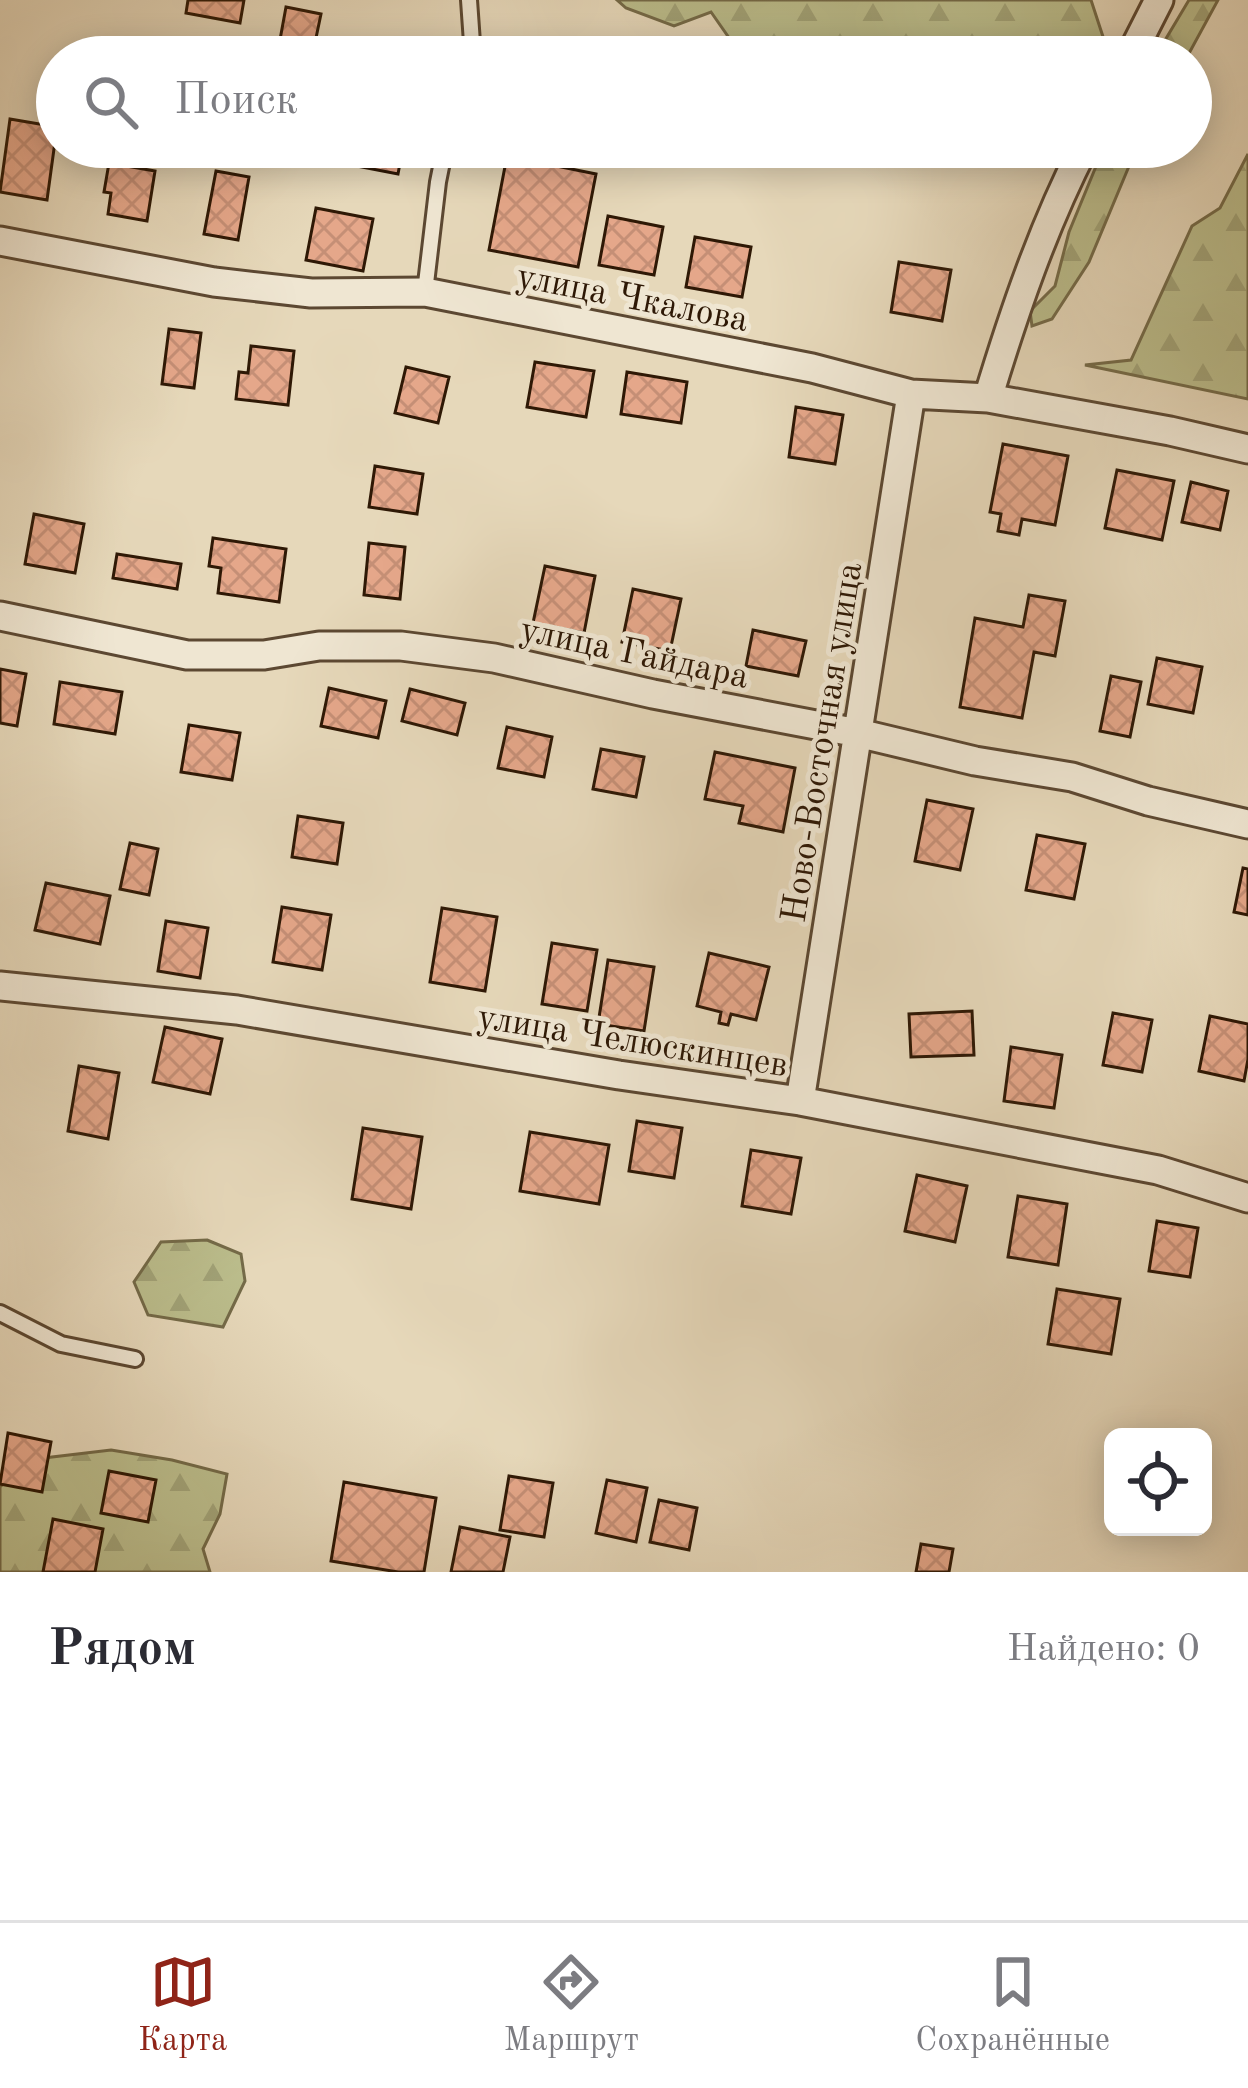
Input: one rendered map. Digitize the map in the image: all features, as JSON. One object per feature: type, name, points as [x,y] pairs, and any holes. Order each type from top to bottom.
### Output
[{"type":"street","points":[[1141,36],[1159,0]]},
{"type":"street","points":[[988,398],[1026,280],[1073,168]]},
{"type":"street","name":"улица Чкалова","points":[[0,241],[214,282],[291,291],[425,292],[812,368],[911,394],[988,398],[1248,449]]},
{"type":"street","name":"Ново-Восточная улица","points":[[800,1101],[911,394]]},
{"type":"street","name":"улица Гайдара","points":[[0,616],[187,655],[401,646],[494,658],[975,761],[1072,777],[1248,824]]},
{"type":"street","name":"улица Челюскинцев","points":[[0,986],[237,1010],[800,1101],[1158,1171],[1248,1198]]},
{"type":"lane","points":[[470,0],[472,36]]},
{"type":"lane","points":[[425,292],[441,168]]},
{"type":"lane","points":[[0,1313],[61,1344],[134,1359]]},
{"type":"green space","points":[[617,0],[1091,0],[1103,36],[728,36],[711,12],[674,26]]},
{"type":"green space","points":[[1189,0],[1218,0],[1198,36],[1168,36]]},
{"type":"green space","points":[[1248,154],[1248,399],[1085,365],[1131,360],[1192,226],[1220,208]]},
{"type":"green space","points":[[1095,168],[1128,168],[1089,262],[1052,319],[1032,326],[1030,311],[1055,286],[1069,232]]},
{"type":"green space","points":[[207,1240],[241,1254],[245,1281],[223,1327],[148,1315],[134,1282],[161,1242]]},
{"type":"green space","points":[[111,1450],[227,1474],[220,1514],[203,1549],[210,1572],[0,1572],[0,1487],[27,1460]]},
{"type":"building","points":[[188,0],[244,0],[240,23],[186,13]]},
{"type":"building","points":[[286,7],[321,14],[316,36],[281,36]]},
{"type":"building","points":[[10,119],[36,123],[36,168],[51,168],[47,200],[0,192]]},
{"type":"building","points":[[108,168],[155,171],[147,221],[108,214],[111,193],[104,192]]},
{"type":"building","points":[[367,168],[399,168],[398,174]]},
{"type":"building","points":[[505,168],[566,168],[596,174],[578,267],[489,250]]},
{"type":"building","points":[[216,171],[249,177],[238,240],[204,234]]},
{"type":"building","points":[[316,208],[373,219],[363,271],[306,260]]},
{"type":"building","points":[[608,216],[663,227],[654,275],[599,265]]},
{"type":"building","points":[[695,237],[751,247],[742,297],[686,287]]},
{"type":"building","points":[[899,262],[951,270],[942,321],[891,312]]},
{"type":"building","points":[[169,329],[201,333],[194,388],[162,384]]},
{"type":"building","points":[[251,346],[294,351],[288,405],[236,399],[239,372],[248,373]]},
{"type":"building","points":[[535,362],[594,371],[586,417],[527,407]]},
{"type":"building","points":[[406,367],[449,377],[438,423],[395,413]]},
{"type":"building","points":[[627,372],[687,382],[681,423],[621,414]]},
{"type":"building","points":[[796,407],[843,415],[835,464],[789,457]]},
{"type":"building","points":[[1003,444],[1068,456],[1055,525],[1022,519],[1019,535],[998,531],[1001,514],[990,512]]},
{"type":"building","points":[[375,466],[423,474],[417,514],[369,507]]},
{"type":"building","points":[[1117,470],[1174,481],[1162,540],[1105,528]]},
{"type":"building","points":[[1191,482],[1228,491],[1220,530],[1182,522]]},
{"type":"building","points":[[34,514],[84,524],[75,573],[25,564]]},
{"type":"building","points":[[213,538],[286,549],[279,602],[218,593],[221,568],[209,566]]},
{"type":"building","points":[[369,543],[405,547],[400,599],[364,595]]},
{"type":"building","points":[[117,554],[181,564],[177,589],[113,578]]},
{"type":"building","points":[[545,566],[595,576],[584,633],[533,623]]},
{"type":"building","points":[[633,589],[681,599],[670,651],[622,642]]},
{"type":"building","points":[[1029,595],[1065,601],[1055,656],[1034,652],[1022,718],[960,707],[975,618],[1023,627]]},
{"type":"building","points":[[753,630],[806,641],[798,676],[746,666]]},
{"type":"building","points":[[1157,658],[1202,667],[1193,713],[1148,704]]},
{"type":"building","points":[[0,669],[26,674],[17,726],[0,723]]},
{"type":"building","points":[[1111,676],[1141,682],[1130,737],[1100,731]]},
{"type":"building","points":[[60,682],[122,692],[115,734],[54,724]]},
{"type":"building","points":[[329,688],[386,701],[378,738],[321,726]]},
{"type":"building","points":[[410,689],[465,703],[457,735],[402,721]]},
{"type":"building","points":[[189,725],[240,733],[232,780],[181,772]]},
{"type":"building","points":[[507,727],[552,737],[544,777],[498,768]]},
{"type":"building","points":[[601,749],[644,757],[636,797],[593,789]]},
{"type":"building","points":[[715,752],[795,768],[783,832],[739,823],[743,806],[705,799]]},
{"type":"building","points":[[927,800],[973,809],[960,870],[915,861]]},
{"type":"building","points":[[298,816],[343,823],[337,864],[292,857]]},
{"type":"building","points":[[1037,835],[1085,844],[1074,899],[1026,890]]},
{"type":"building","points":[[130,843],[158,849],[149,895],[120,889]]},
{"type":"building","points":[[1243,868],[1248,869],[1248,915],[1234,912]]},
{"type":"building","points":[[46,883],[110,896],[100,944],[35,930]]},
{"type":"building","points":[[282,907],[331,915],[322,970],[273,962]]},
{"type":"building","points":[[442,908],[497,917],[485,991],[430,982]]},
{"type":"building","points":[[166,921],[208,928],[200,978],[158,971]]},
{"type":"building","points":[[552,943],[597,950],[587,1011],[542,1004]]},
{"type":"building","points":[[709,953],[769,967],[756,1020],[731,1014],[728,1025],[719,1023],[721,1012],[697,1006]]},
{"type":"building","points":[[608,960],[654,967],[644,1031],[598,1024]]},
{"type":"building","points":[[972,1011],[974,1055],[911,1057],[909,1014]]},
{"type":"building","points":[[1113,1013],[1152,1020],[1142,1072],[1103,1065]]},
{"type":"building","points":[[1210,1016],[1248,1024],[1244,1081],[1199,1071]]},
{"type":"building","points":[[165,1027],[222,1039],[210,1094],[153,1082]]},
{"type":"building","points":[[1011,1047],[1062,1055],[1054,1108],[1004,1101]]},
{"type":"building","points":[[79,1066],[119,1073],[108,1139],[68,1131]]},
{"type":"building","points":[[637,1121],[682,1128],[674,1178],[629,1171]]},
{"type":"building","points":[[363,1128],[422,1137],[411,1209],[352,1199]]},
{"type":"building","points":[[530,1132],[609,1145],[599,1204],[520,1191]]},
{"type":"building","points":[[751,1150],[801,1158],[791,1214],[742,1206]]},
{"type":"building","points":[[917,1175],[967,1186],[955,1242],[905,1231]]},
{"type":"building","points":[[1018,1196],[1067,1204],[1058,1265],[1008,1257]]},
{"type":"building","points":[[1157,1221],[1198,1228],[1190,1277],[1149,1271]]},
{"type":"building","points":[[1057,1289],[1120,1299],[1111,1354],[1048,1344]]},
{"type":"building","points":[[8,1433],[51,1442],[42,1492],[0,1484]]},
{"type":"building","points":[[109,1471],[156,1480],[148,1522],[101,1513]]},
{"type":"building","points":[[509,1476],[553,1483],[544,1537],[500,1530]]},
{"type":"building","points":[[607,1480],[647,1488],[636,1542],[596,1533]]},
{"type":"building","points":[[344,1482],[436,1498],[424,1572],[331,1561]]},
{"type":"building","points":[[659,1500],[697,1508],[689,1550],[650,1542]]},
{"type":"building","points":[[53,1519],[103,1529],[95,1572],[43,1572]]},
{"type":"building","points":[[460,1527],[510,1537],[503,1572],[451,1572]]},
{"type":"building","points":[[921,1544],[953,1549],[949,1572],[916,1572]]}]
